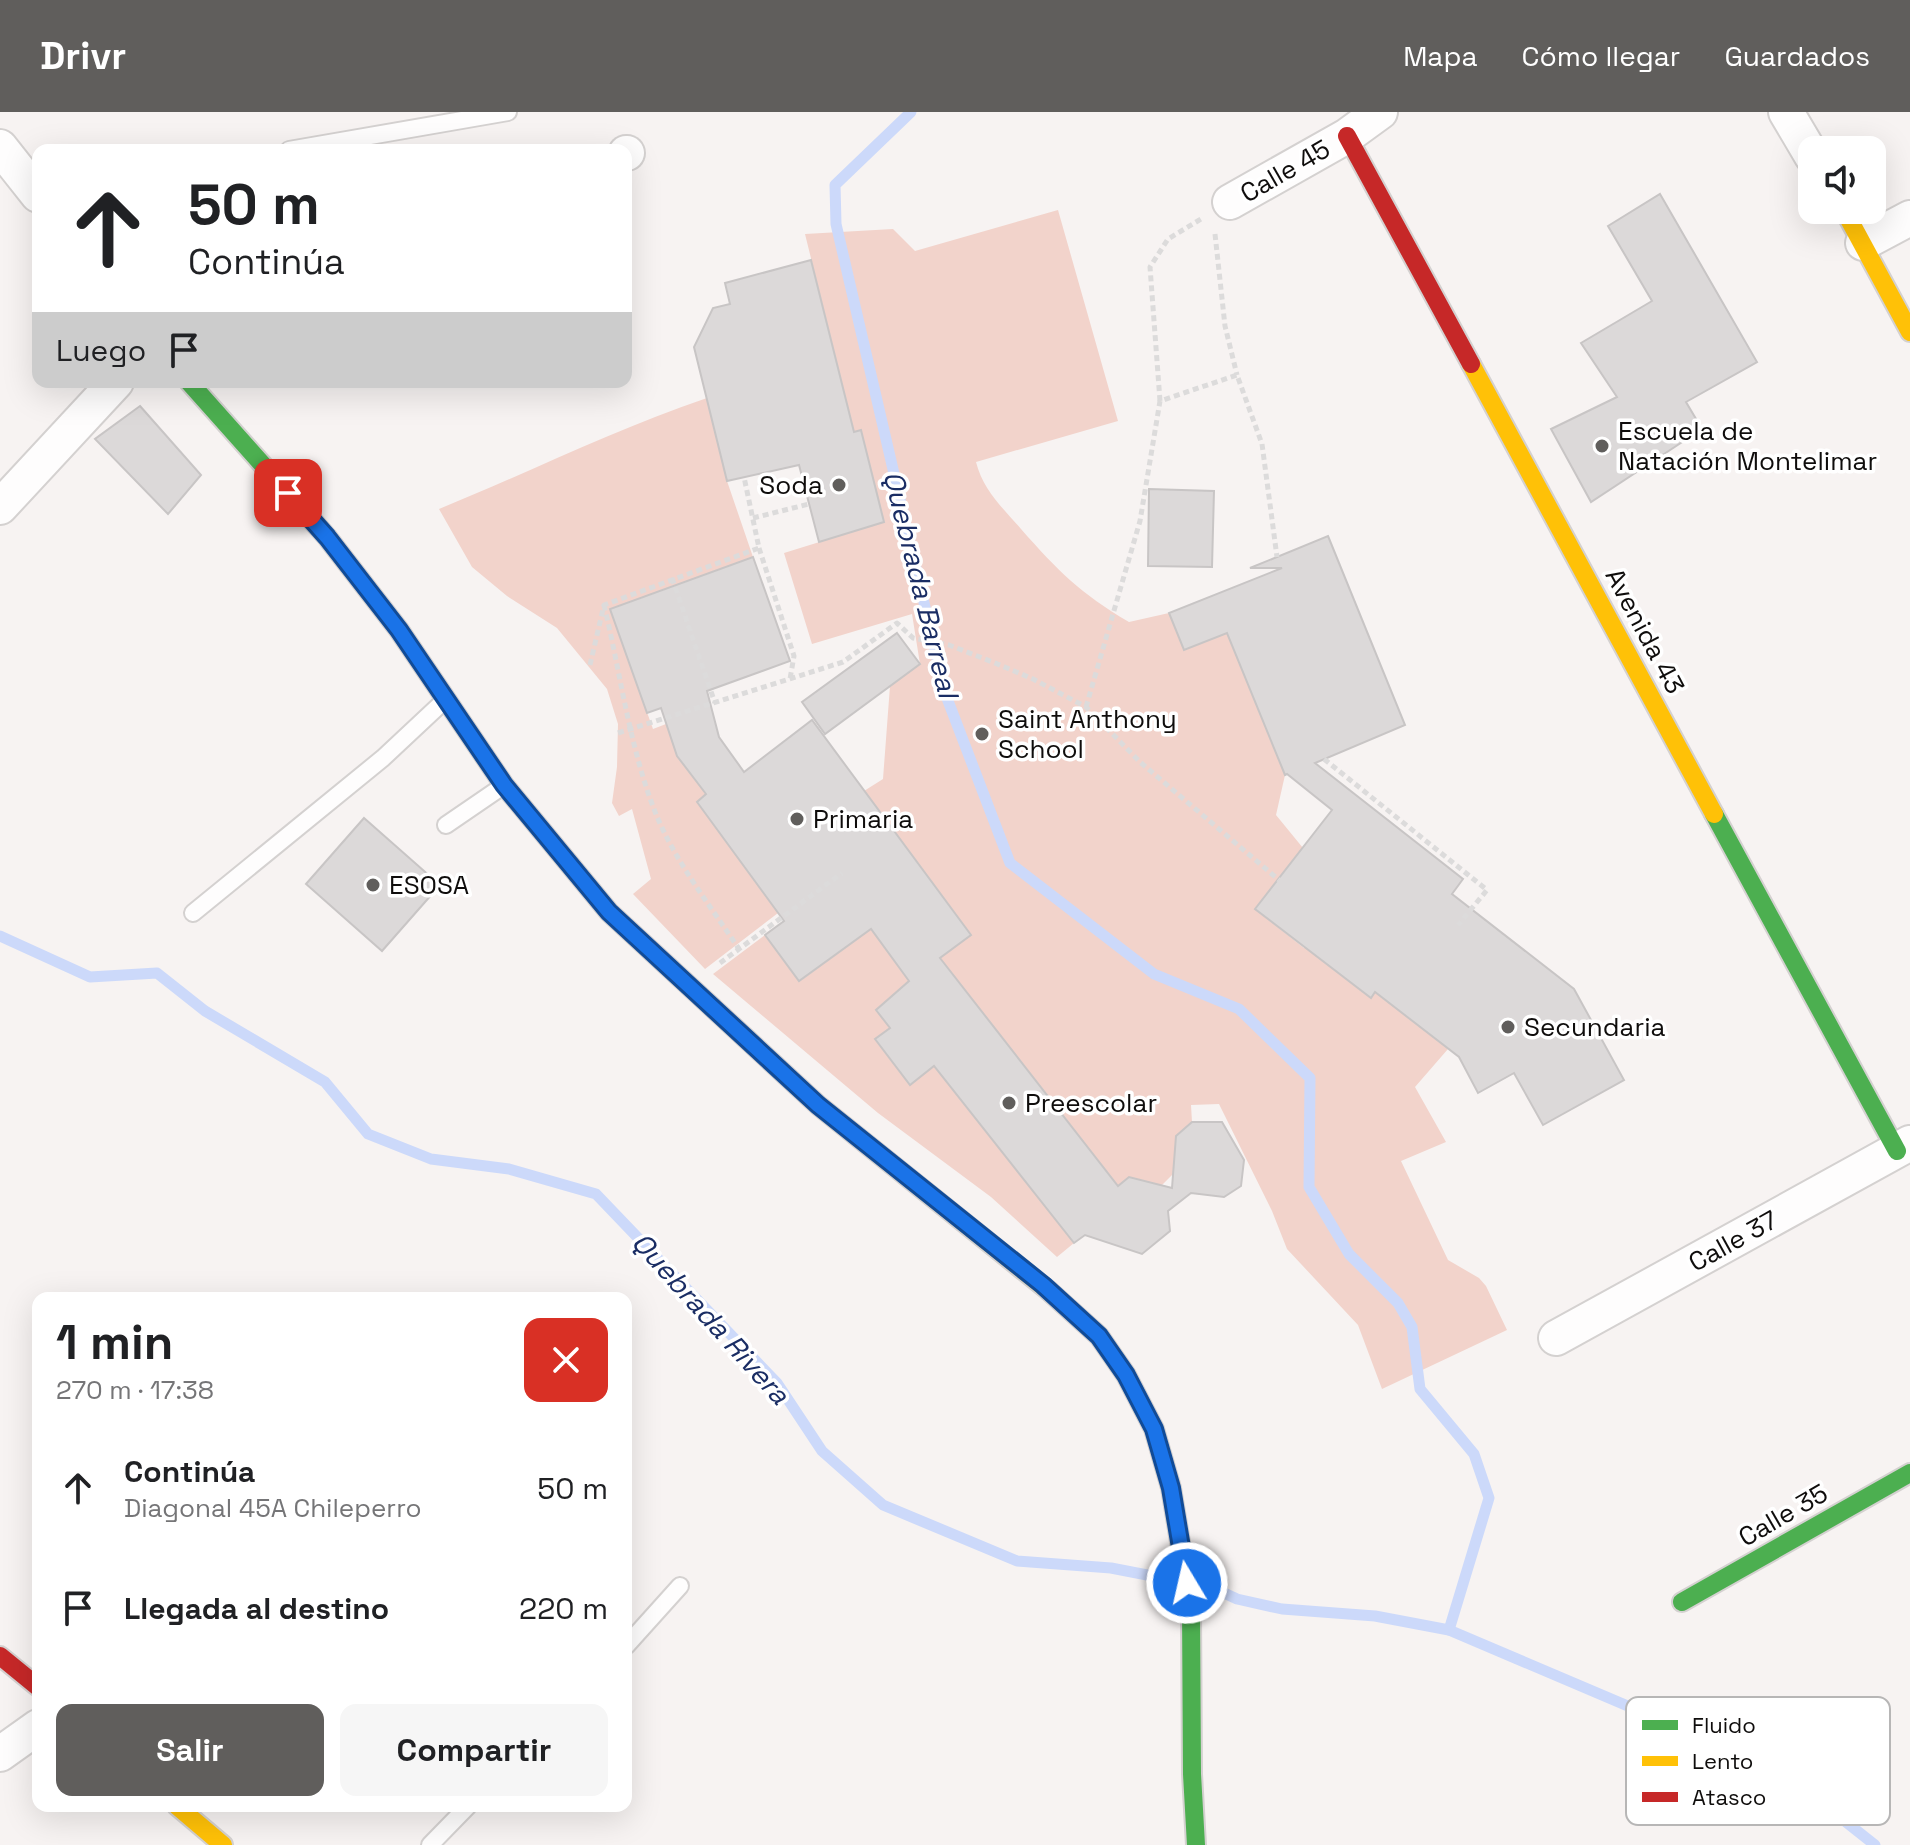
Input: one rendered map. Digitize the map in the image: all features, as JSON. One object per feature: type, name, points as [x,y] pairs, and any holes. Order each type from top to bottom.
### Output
[{"type":"street","name":"Calle 45","points":[[1221,207],[1347,136],[1380,112]]},
{"type":"street","points":[[1786,112],[1800,136]]},
{"type":"street","name":"Avenida 43","points":[[1347,136],[1904,1147]]},
{"type":"street","points":[[0,147],[32,187]]},
{"type":"street","points":[[1863,243],[1910,218]]},
{"type":"street","points":[[1852,224],[1910,332]]},
{"type":"street","points":[[0,507],[110,388]]},
{"type":"street","points":[[194,388],[327,537],[399,630],[504,785],[609,912],[818,1105],[1043,1285],[1099,1336],[1126,1375],[1154,1429],[1171,1488],[1191,1608],[1192,1774],[1196,1845]]},
{"type":"street","name":"Calle 37","points":[[1556,1338],[1904,1147]]},
{"type":"street","name":"Calle 35","points":[[1682,1602],[1910,1473]]},
{"type":"street","points":[[0,1656],[32,1682]]},
{"type":"street","points":[[0,1754],[32,1731]]},
{"type":"street","points":[[184,1812],[223,1845]]},
{"type":"lane","points":[[324,144],[508,112]]},
{"type":"lane","points":[[193,913],[383,758],[446,699]]},
{"type":"lane","points":[[446,825],[504,785]]},
{"type":"lane","points":[[632,1639],[680,1586]]},
{"type":"lane","points":[[430,1845],[462,1812]]},
{"type":"path","points":[[1086,707],[1140,521],[1160,401],[1150,267],[1168,239],[1221,207],[1225,326],[1237,375],[1262,444],[1277,557]]},
{"type":"path","points":[[1160,401],[1237,375]]},
{"type":"path","points":[[744,477],[759,548],[794,656],[790,679]]},
{"type":"path","points":[[753,518],[809,504]]},
{"type":"path","points":[[604,605],[759,548]]},
{"type":"path","points":[[672,578],[715,703]]},
{"type":"path","points":[[590,665],[604,605]]},
{"type":"path","points":[[604,605],[632,729],[658,819],[689,874],[739,949]]},
{"type":"path","points":[[618,733],[843,662],[897,623],[913,638],[949,645],[1033,679],[1086,707],[1140,762],[1279,880]]},
{"type":"path","points":[[1324,759],[1487,890],[1458,925]]},
{"type":"path","points":[[688,986],[842,873]]},
{"type":"shaded area","points":[[1058,210],[1118,421],[976,462],[983,481],[1000,506],[1070,580],[1129,622],[1169,613],[1184,650],[1227,633],[1285,775],[1276,815],[1303,848],[1255,909],[1304,948],[1312,938],[1371,997],[1376,991],[1448,1049],[1415,1087],[1446,1142],[1401,1161],[1448,1260],[1479,1278],[1486,1286],[1507,1330],[1382,1389],[1358,1325],[1287,1249],[1272,1211],[1219,1104],[1191,1105],[1192,1122],[1176,1136],[1173,1174],[1161,1186],[1129,1177],[1118,1186],[940,958],[864,791],[883,779],[890,686],[920,664],[912,614],[812,644],[784,553],[884,522],[861,430],[854,432],[805,234],[893,229],[915,251]]},
{"type":"shaded area","points":[[707,398],[727,481],[753,557],[610,609],[653,729],[666,724],[677,756],[706,794],[697,802],[778,913],[705,969],[633,894],[651,879],[632,809],[619,816],[612,803],[618,724],[607,689],[557,628],[507,596],[472,567],[439,509],[605,437]]},
{"type":"shaded area","points":[[871,929],[909,981],[876,1010],[890,1028],[876,1039],[934,1066],[1074,1243],[1057,1257],[991,1197],[878,1113],[713,974],[765,935],[800,981]]},
{"type":"building","points":[[1660,194],[1757,362],[1686,402],[1702,429],[1591,502],[1551,429],[1617,397],[1581,343],[1652,301],[1608,226]]},
{"type":"building","points":[[811,260],[854,432],[861,430],[884,522],[819,542],[799,465],[727,481],[694,347],[713,308],[730,304],[725,283]]},
{"type":"building","points":[[140,406],[201,475],[168,514],[95,439]]},
{"type":"building","points":[[1149,489],[1214,491],[1212,567],[1148,566]]},
{"type":"building","points":[[1328,536],[1405,725],[1315,763],[1463,879],[1452,894],[1574,989],[1624,1080],[1543,1125],[1514,1073],[1478,1093],[1459,1057],[1375,992],[1371,998],[1255,909],[1332,810],[1285,775],[1227,633],[1184,650],[1169,613],[1282,568],[1250,568]]},
{"type":"building","points":[[753,557],[790,661],[707,691],[719,737],[744,772],[812,720],[971,935],[940,958],[1118,1186],[1129,1177],[1172,1188],[1176,1136],[1192,1122],[1222,1122],[1244,1160],[1241,1186],[1224,1197],[1191,1193],[1168,1211],[1170,1231],[1142,1254],[1085,1235],[1074,1243],[934,1066],[910,1085],[875,1039],[890,1028],[876,1010],[909,981],[871,929],[799,981],[765,935],[784,921],[697,802],[706,794],[677,756],[661,708],[647,713],[610,609]]},
{"type":"building","points":[[897,633],[920,664],[825,734],[802,702]]},
{"type":"building","name":"ESOSA","points":[[364,818],[440,885],[382,951],[306,884]]},
{"type":"waterway","name":"Quebrada Barreal","points":[[911,112],[835,185],[836,224],[945,693],[1010,863],[1154,974],[1239,1009],[1310,1078],[1309,1187],[1349,1254],[1398,1303],[1412,1327],[1420,1389],[1474,1454],[1489,1498],[1449,1630]]},
{"type":"waterway","name":"Quebrada Rivera","points":[[0,936],[90,977],[157,973],[205,1011],[325,1082],[368,1134],[431,1159],[509,1169],[596,1194],[777,1383],[822,1451],[883,1505],[1017,1561],[1111,1568],[1178,1581]]},
{"type":"waterway","name":"Quebrada Rivera","points":[[1195,1584],[1211,1587],[1237,1599],[1282,1609],[1375,1616],[1449,1630],[1626,1705]]},
{"type":"waterway","name":"Quebrada Rivera","points":[[1850,1825],[1875,1845]]},
{"type":"traffic: fast","points":[[194,388],[327,537],[399,630],[504,785],[609,912],[712,1007]]},
{"type":"traffic: fast","points":[[1714,814],[1897,1151]]},
{"type":"traffic: fast","points":[[1049,1291],[1099,1336],[1126,1375],[1154,1429],[1171,1488],[1191,1608],[1192,1774],[1196,1845]]},
{"type":"traffic: fast","points":[[1682,1602],[1910,1473]]},
{"type":"traffic: slow","points":[[1852,224],[1910,332]]},
{"type":"traffic: slow","points":[[1471,364],[1714,814]]},
{"type":"traffic: slow","points":[[712,1007],[818,1105],[1049,1291]]},
{"type":"traffic: slow","points":[[184,1812],[223,1845]]},
{"type":"traffic: jam","points":[[1347,136],[1471,364]]},
{"type":"traffic: jam","points":[[0,1656],[32,1682]]},
{"type":"place","name":"Escuela de Natación Montelimar","points":[[1602,446]]},
{"type":"place","name":"Soda","points":[[839,485]]},
{"type":"place","name":"Saint Anthony School","points":[[982,734]]},
{"type":"place","name":"Primaria","points":[[797,819]]},
{"type":"place","name":"ESOSA","points":[[373,885]]},
{"type":"place","name":"Secundaria","points":[[1508,1027]]},
{"type":"place","name":"Preescolar","points":[[1009,1103]]},
{"type":"route","points":[[288,493],[327,537],[399,630],[504,785],[609,912],[818,1105],[1043,1285],[1099,1336],[1126,1375],[1154,1429],[1171,1488],[1187,1583]]}]
